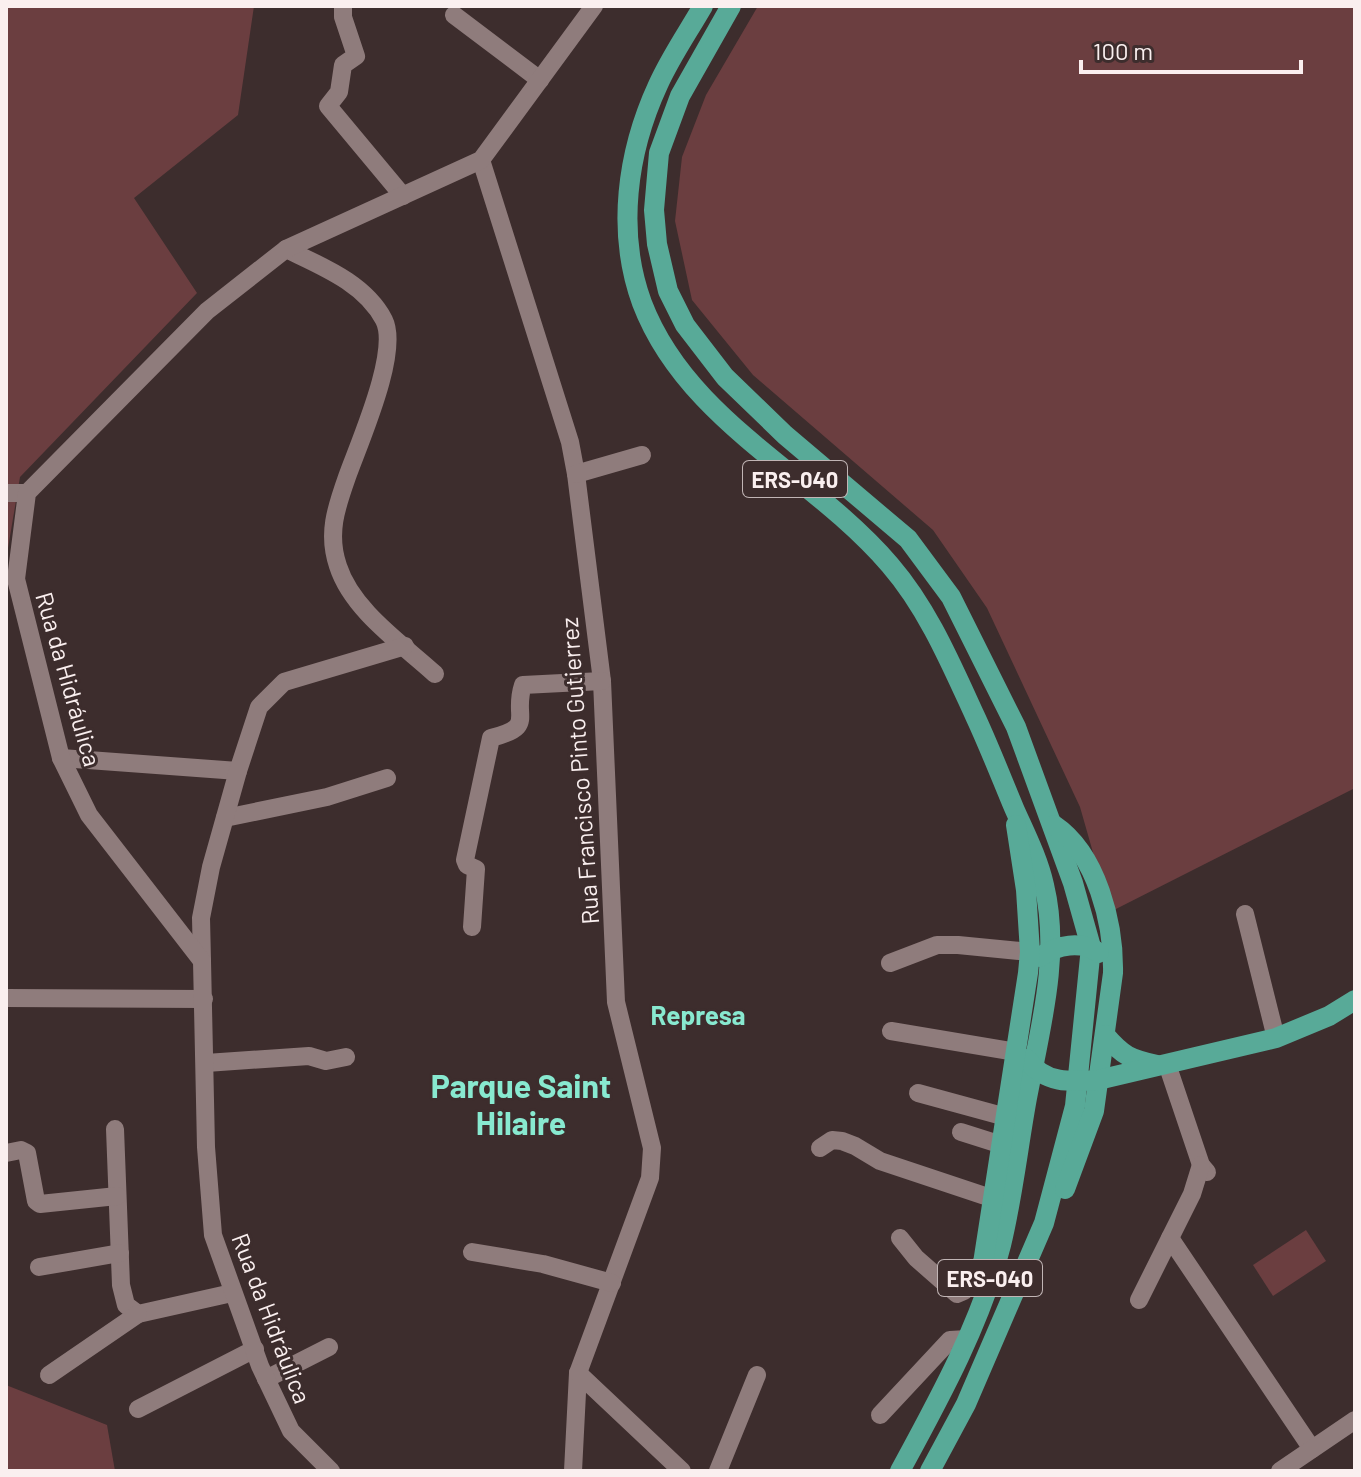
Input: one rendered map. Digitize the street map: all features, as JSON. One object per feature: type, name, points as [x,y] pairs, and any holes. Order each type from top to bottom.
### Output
[{"type":"main road","name":"ERS-040","points":[[703,6],[659,82],[635,150],[627,207],[630,250],[641,299],[658,340],[672,362],[705,400],[890,564],[925,614],[950,662],[1033,849],[1045,887],[1040,951],[1045,1008],[1016,1179],[1000,1250],[944,1391],[900,1471]]},
{"type":"main road","name":"ERS-040","points":[[731,6],[680,96],[659,153],[654,210],[657,244],[668,291],[685,325],[725,377],[785,435],[908,539],[942,585],[979,650],[1016,727],[1078,898],[1091,947],[1089,1129],[1070,1181],[1044,1223],[966,1404],[930,1471]]},
{"type":"main road","points":[[1052,824],[1077,847],[1093,876],[1112,940],[1113,973],[1105,1035],[1088,1081]]},
{"type":"main road","points":[[977,1311],[1028,973],[1042,956],[1040,951],[1072,945],[1091,947],[1103,956],[1113,973]]},
{"type":"main road","points":[[1018,1046],[1035,1069],[1049,1078],[1088,1081],[1276,1038],[1329,1016],[1355,1000]]},
{"type":"main road","points":[[1105,1035],[1122,1055],[1133,1060],[1164,1064]]},
{"type":"street","points":[[343,6],[343,17],[356,56],[343,65],[339,92],[328,106],[403,196]]},
{"type":"street","points":[[6,493],[27,493],[207,311],[286,249],[481,160],[593,6]]},
{"type":"street","points":[[454,15],[540,80]]},
{"type":"street","name":"Rua Francisco Pinto Gutierrez","points":[[481,160],[570,442],[576,474],[602,681],[616,1002],[652,1148],[650,1178],[578,1373],[573,1471]]},
{"type":"street","points":[[286,249],[347,281],[365,296],[384,320],[389,339],[385,368],[336,507],[331,539],[338,567],[349,591],[435,674]]},
{"type":"street","points":[[576,474],[642,455]]},
{"type":"street","name":"Rua da Hidráulica","points":[[27,493],[11,582],[61,758],[89,815],[202,961],[206,1147],[213,1235],[266,1379],[291,1431],[331,1471]]},
{"type":"street","points":[[202,961],[201,918],[211,867],[259,707],[284,682],[405,646]]},
{"type":"street","points":[[472,927],[476,869],[467,865],[465,860],[491,738],[514,732],[519,726],[523,685],[602,681]]},
{"type":"street","points":[[61,758],[238,771]]},
{"type":"street","points":[[225,818],[327,797],[387,778]]},
{"type":"street","points":[[1245,914],[1276,1038]]},
{"type":"street","points":[[890,963],[937,945],[1040,951]]},
{"type":"street","points":[[6,998],[204,999]]},
{"type":"street","points":[[891,1031],[1018,1046]]},
{"type":"street","points":[[206,1063],[309,1056],[326,1061],[346,1057]]},
{"type":"street","points":[[1139,1300],[1205,1170],[1164,1064]]},
{"type":"street","points":[[918,1093],[1006,1117]]},
{"type":"street","points":[[115,1129],[121,1285],[126,1305],[138,1314]]},
{"type":"street","points":[[961,1132],[1002,1145]]},
{"type":"street","points":[[820,1148],[832,1140],[842,1141],[880,1161],[994,1199]]},
{"type":"street","points":[[6,1153],[21,1150],[27,1153],[36,1201],[40,1204],[117,1196]]},
{"type":"street","points":[[900,1238],[916,1258],[957,1294],[964,1291],[982,1262]]},
{"type":"street","points":[[1170,1238],[1312,1449]]},
{"type":"street","points":[[472,1252],[543,1264],[612,1283]]},
{"type":"street","points":[[39,1267],[120,1253]]},
{"type":"street","points":[[49,1375],[138,1314],[232,1293]]},
{"type":"street","points":[[977,1311],[1002,1321]]},
{"type":"street","points":[[880,1415],[950,1340],[967,1339]]},
{"type":"street","points":[[266,1379],[329,1347]]},
{"type":"street","points":[[138,1409],[255,1349]]},
{"type":"street","points":[[578,1373],[682,1471]]},
{"type":"street","points":[[718,1471],[757,1375]]},
{"type":"street","points":[[1286,1470],[1355,1420]]},
{"type":"shaded area","points":[[6,6],[254,6],[238,115],[134,198],[197,293],[20,477],[6,560]]},
{"type":"shaded area","points":[[758,6],[1355,6],[1355,788],[1110,912],[1080,807],[987,608],[933,530],[753,375],[692,300],[675,221],[682,157],[706,95]]},
{"type":"shaded area","points":[[1306,1230],[1326,1261],[1273,1296],[1253,1265]]},
{"type":"shaded area","points":[[6,1385],[107,1425],[115,1471],[6,1471]]},
{"type":"district","name":"Represa","points":[[698,1014]]},
{"type":"district","name":"Parque Saint Hilaire","points":[[521,1104]]}]
